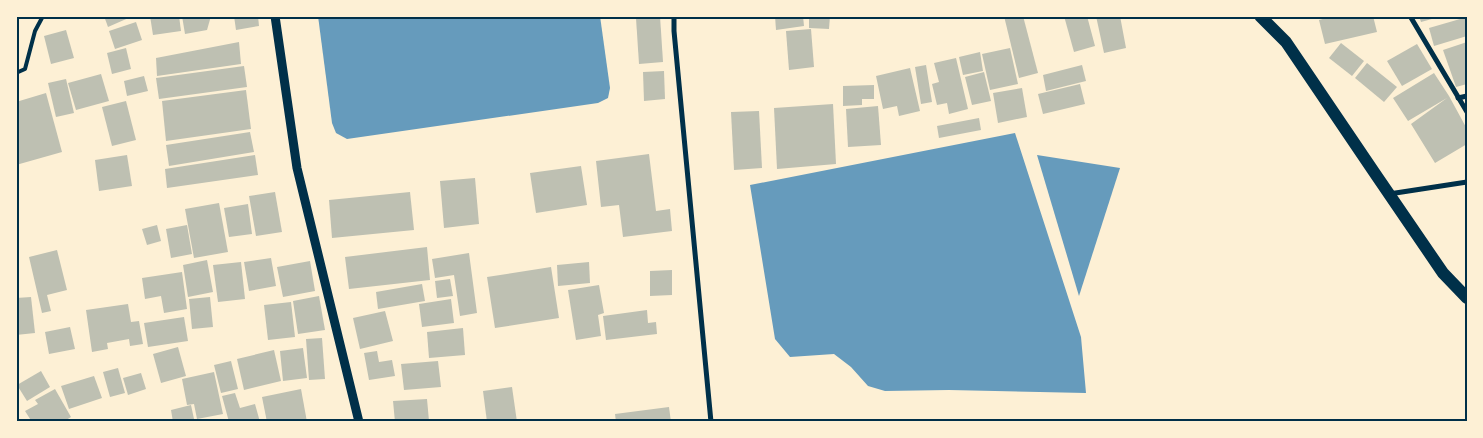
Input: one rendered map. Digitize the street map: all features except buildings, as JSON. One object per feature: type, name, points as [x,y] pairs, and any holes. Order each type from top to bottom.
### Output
[{"type":"main road","points":[[1260,16],[1286,42],[1443,273],[1467,298]]},
{"type":"street","points":[[275,16],[297,168],[359,422]]},
{"type":"street","points":[[674,16],[711,422]]},
{"type":"street","points":[[1410,16],[1467,112]]},
{"type":"street","points":[[1458,98],[1467,96]]},
{"type":"street","points":[[1389,194],[1467,182]]},
{"type":"lane","points":[[16,73],[25,69],[35,31],[43,16]]},
{"type":"water","points":[[318,16],[600,16],[610,88],[608,98],[598,103],[347,139],[336,133],[332,123]]},
{"type":"water","points":[[1015,133],[1081,337],[1086,393],[949,390],[885,391],[868,386],[851,367],[834,354],[790,357],[775,339],[750,185]]},
{"type":"water","points":[[1037,155],[1120,168],[1079,296]]}]
